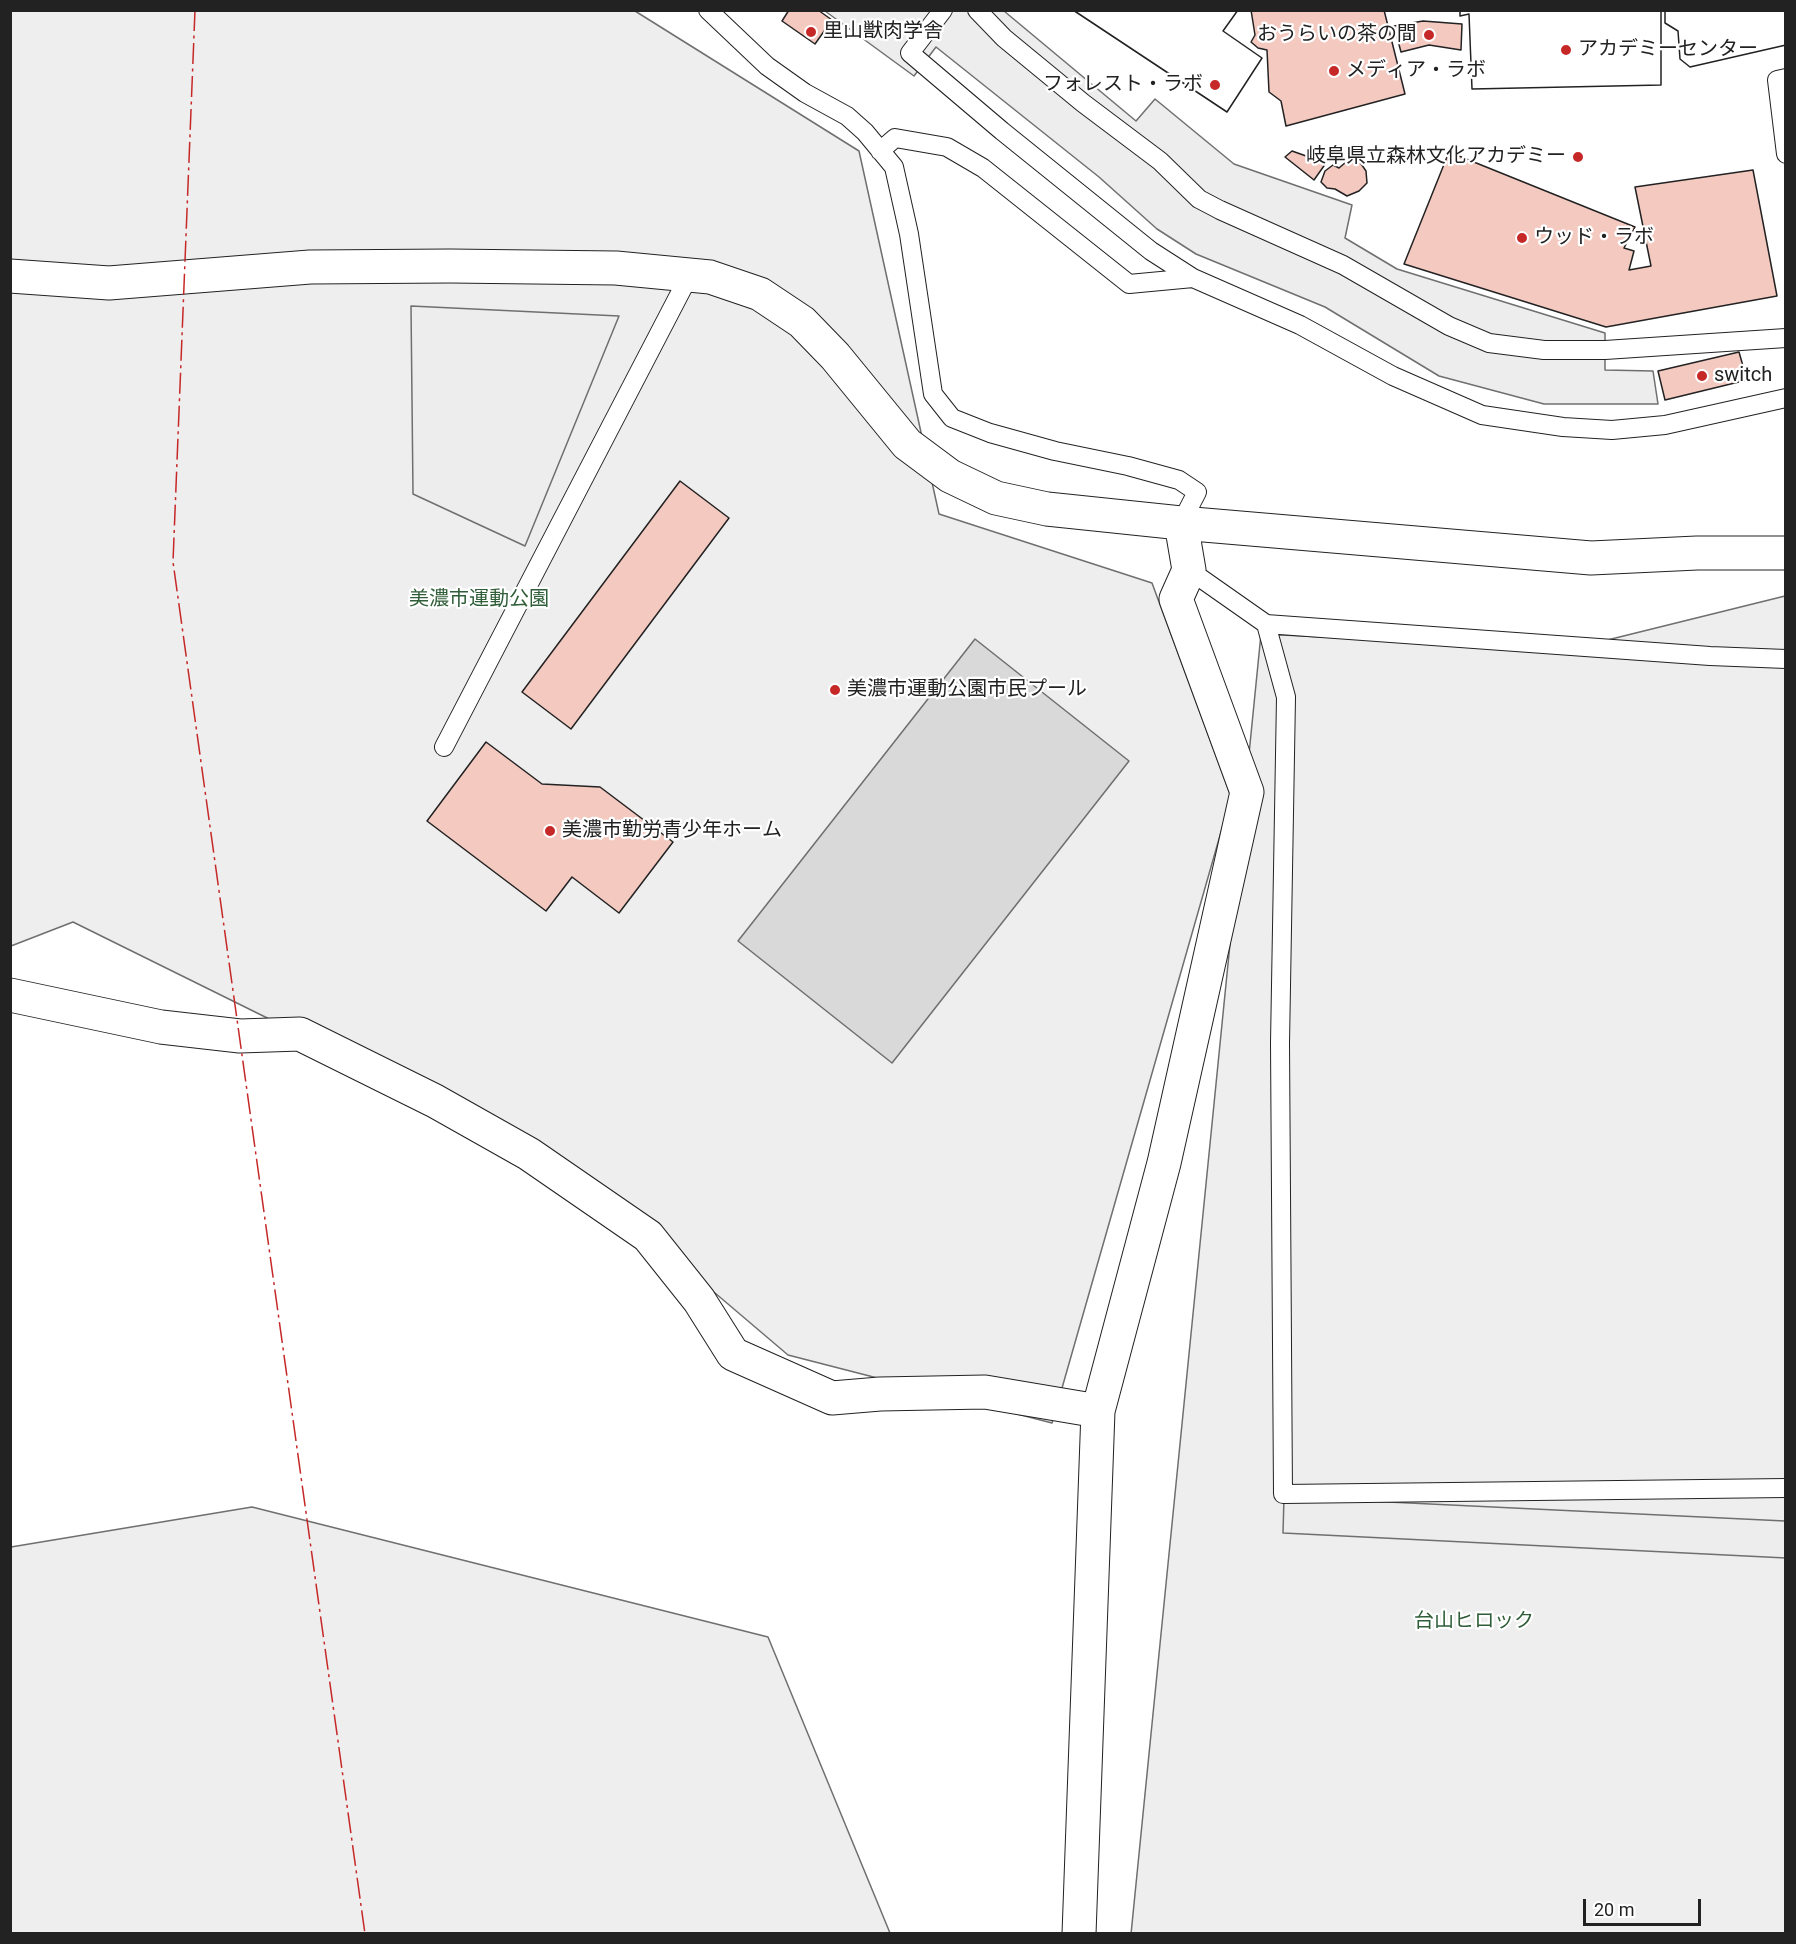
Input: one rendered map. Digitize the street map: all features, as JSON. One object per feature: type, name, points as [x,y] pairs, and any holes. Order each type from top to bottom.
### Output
[{"type":"street","points":[[10,276],[109,283],[310,267],[450,266],[616,268],[710,277],[760,294],[802,322],[835,356],[907,444],[950,476],[996,498],[1047,509],[1181,523],[1591,558],[1697,553],[1785,553]]},
{"type":"street","points":[[1079,1934],[1098,1411],[1164,1163],[1247,792],[1176,600],[1189,570],[1181,523]]},
{"type":"street","points":[[10,995],[161,1027],[240,1036],[300,1034],[435,1101],[529,1154],[648,1236],[699,1300],[733,1354],[832,1398],[880,1394],[985,1392],[1098,1411]]},
{"type":"lane","points":[[708,10],[767,66],[804,93],[847,116],[865,132],[894,168],[909,234],[933,394],[952,418],[990,433],[1179,480],[1197,492],[1181,523]]},
{"type":"lane","points":[[942,10],[910,52],[1002,131],[1150,251],[1192,278],[1300,325],[1393,376],[1482,415],[1563,427],[1612,430],[1665,425],[1785,398]]},
{"type":"lane","points":[[976,10],[1004,38],[1083,103],[1160,161],[1199,199],[1343,265],[1449,326],[1489,343],[1544,350],[1605,350],[1785,338]]},
{"type":"lane","points":[[1785,78],[1777,80],[1785,154]]},
{"type":"lane","points":[[880,151],[895,138],[947,147],[983,168],[1129,284],[1192,278]]},
{"type":"lane","points":[[444,747],[690,274]]},
{"type":"lane","points":[[1189,570],[1266,624],[1698,655],[1785,659]]},
{"type":"lane","points":[[1266,624],[1286,697],[1280,1043],[1283,1494],[1785,1488]]},
{"type":"green space","name":"美濃市運動公園","points":[[11,11],[635,11],[859,151],[939,514],[1152,583],[1231,797],[1052,1423],[788,1355],[648,1236],[506,1136],[73,922],[11,946]]},
{"type":"green space","name":"台山ヒロック","points":[[1785,596],[1785,1933],[1131,1934],[1261,634],[1571,649]]},
{"type":"green space","points":[[252,1507],[768,1637],[890,1933],[11,1933],[11,1547]]},
{"type":"shaded area","points":[[825,11],[1004,11],[1136,121],[1155,99],[1234,164],[1352,205],[1345,238],[1397,269],[1605,333],[1605,370],[1653,371],[1658,404],[1544,404],[1439,376],[1325,307],[1196,254],[1157,229],[1099,177],[936,47],[914,76]]},
{"type":"shaded area","points":[[411,306],[619,316],[525,546],[413,494]]},
{"type":"shaded area","points":[[975,639],[1129,761],[892,1063],[738,941]]},
{"type":"shaded area","points":[[1284,1497],[1785,1521],[1786,1558],[1283,1533]]},
{"type":"building","name":"里山獣肉学舎","points":[[789,10],[818,10],[832,20],[815,44],[782,21]]},
{"type":"building","name":"フォレスト・ラボ","points":[[1073,10],[1238,10],[1223,31],[1262,58],[1227,112]]},
{"type":"building","name":"フォレスト・ラボ","points":[[1073,10],[1238,10],[1223,31],[1262,58],[1227,112]]},
{"type":"building","name":"メディア・ラボ","points":[[1251,10],[1384,10],[1405,94],[1286,126],[1281,101],[1269,92],[1267,50],[1258,48],[1251,42],[1255,35]]},
{"type":"building","name":"アカデミーセンター","points":[[1460,10],[1661,10],[1661,85],[1472,89],[1469,14],[1460,16]]},
{"type":"building","name":"アカデミーセンター","points":[[1460,10],[1661,10],[1661,85],[1472,89],[1469,14],[1460,16]]},
{"type":"building","name":"アカデミーセンター","points":[[1665,10],[1786,10],[1786,45],[1690,67],[1680,59],[1678,31],[1665,23]]},
{"type":"building","name":"アカデミーセンター","points":[[1665,10],[1786,10],[1786,45],[1690,67],[1680,59],[1678,31],[1665,23]]},
{"type":"building","name":"おうらいの茶の間","points":[[1423,21],[1462,24],[1461,50],[1429,45],[1401,52],[1394,26]]},
{"type":"building","points":[[1292,151],[1326,163],[1314,180],[1285,157]]},
{"type":"building","name":"ウッド・ラボ","points":[[1449,152],[1635,227],[1624,248],[1634,251],[1629,270],[1651,266],[1635,187],[1753,170],[1777,296],[1606,327],[1404,264]]},
{"type":"building","points":[[1357,158],[1366,171],[1367,183],[1359,191],[1347,196],[1335,189],[1327,188],[1321,182],[1325,171],[1333,165],[1339,168],[1346,162]]},
{"type":"building","name":"switch","points":[[1739,352],[1747,380],[1665,400],[1658,371]]},
{"type":"building","points":[[680,481],[729,518],[571,729],[522,692]]},
{"type":"building","name":"美濃市勤労青少年ホーム","points":[[486,742],[542,784],[600,787],[673,842],[619,913],[572,877],[546,911],[427,821]]},
{"type":"power","points":[[195,10],[173,562],[365,1934]]},
{"type":"place","name":"里山獣肉学舎","points":[[811,32]]},
{"type":"place","name":"おうらいの茶の間","points":[[1429,35]]},
{"type":"place","name":"アカデミーセンター","points":[[1566,50]]},
{"type":"place","name":"メディア・ラボ","points":[[1334,71]]},
{"type":"place","name":"フォレスト・ラボ","points":[[1215,85]]},
{"type":"place","name":"岐阜県立森林文化アカデミー","points":[[1578,157]]},
{"type":"place","name":"ウッド・ラボ","points":[[1522,238]]},
{"type":"place","name":"switch","points":[[1702,376]]},
{"type":"place","name":"美濃市運動公園市民プール","points":[[835,690]]},
{"type":"place","name":"美濃市勤労青少年ホーム","points":[[550,831]]}]
